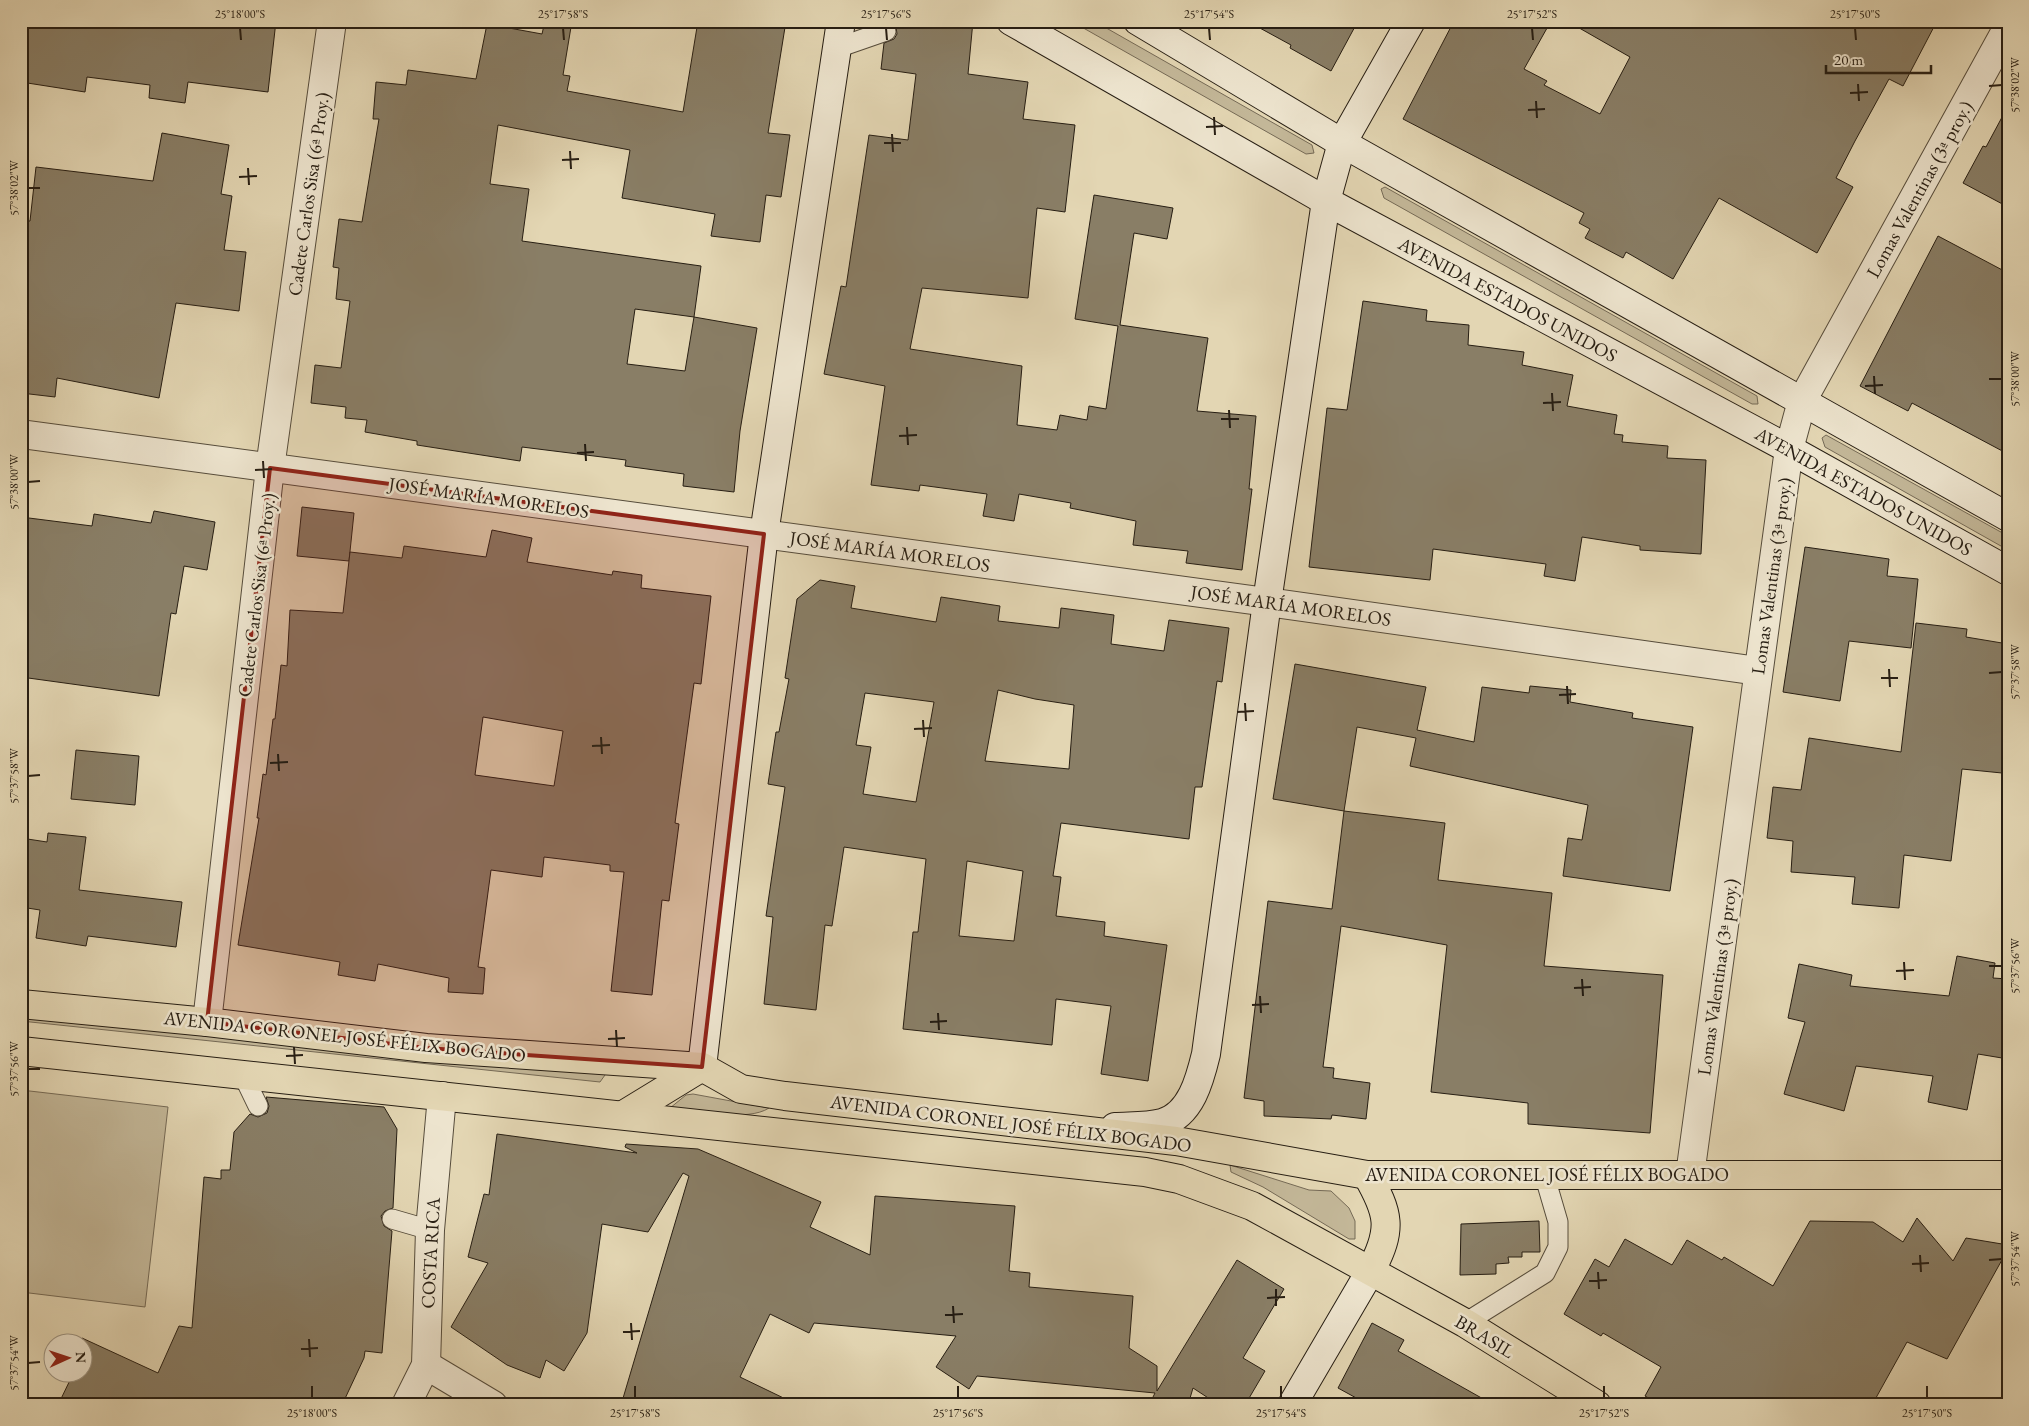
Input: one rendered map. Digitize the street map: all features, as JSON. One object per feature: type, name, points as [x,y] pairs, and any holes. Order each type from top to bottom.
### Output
[{"type":"main road","name":"AVENIDA CORONEL JOSÉ FÉLIX BOGADO","points":[[21,1004],[207,1022],[426,1048],[702,1067],[741,1088],[750,1090],[849,1104],[1176,1141],[1367,1175],[2008,1175]]},
{"type":"main road","name":"AVENIDA CORONEL JOSÉ FÉLIX BOGADO","points":[[21,1050],[625,1114],[1145,1172],[1171,1177],[1252,1206],[1371,1270]]},
{"type":"main road","points":[[625,1114],[702,1067]]},
{"type":"main road","points":[[1367,1175],[1382,1201],[1386,1228],[1382,1249],[1371,1270]]},
{"type":"main road","name":"BRASIL","points":[[1371,1270],[1465,1323],[1597,1405]]},
{"type":"street","name":"Cadete Carlos Sisa (6ª Proy.)","points":[[207,1022],[270,468],[332,21]]},
{"type":"street","name":"AVENIDA ESTADOS UNIDOS","points":[[1011,21],[1326,201],[1789,448],[2008,571]]},
{"type":"street","points":[[1138,21],[1342,143],[2008,517]]},
{"type":"street","points":[[1081,1129],[1143,1126],[1162,1123],[1173,1118],[1187,1104],[1201,1075],[1206,1054],[1267,602],[1326,201],[1342,143],[1411,21]]},
{"type":"street","name":"Lomas Valentinas (3ª proy.)","points":[[1690,1175],[1789,448],[1802,401],[2008,27]]},
{"type":"street","points":[[702,1067],[764,534],[839,34]]},
{"type":"street","name":"JOSÉ MARÍA MORELOS","points":[[21,434],[1758,670]]},
{"type":"street","name":"COSTA RICA","points":[[406,1405],[426,1365],[430,1230],[442,1096]]},
{"type":"street","points":[[1292,1405],[1371,1270]]},
{"type":"street","points":[[426,1365],[493,1405]]},
{"type":"lane","points":[[839,34],[886,31]]},
{"type":"lane","points":[[242,1074],[258,1106]]},
{"type":"lane","points":[[1465,1323],[1545,1273],[1558,1247],[1558,1222],[1544,1174]]},
{"type":"lane","points":[[392,1219],[430,1230]]},
{"type":"highlighted area","points":[[270,468],[764,534],[702,1067],[426,1048],[207,1022]]},
{"type":"shaded area","points":[[1071,21],[1094,21],[1312,145],[1314,153],[1306,154]]},
{"type":"shaded area","points":[[1385,187],[1757,396],[1758,404],[1752,404],[1384,198],[1381,189]]},
{"type":"shaded area","points":[[1826,435],[2008,536],[2008,550],[1825,447],[1822,438]]},
{"type":"shaded area","points":[[21,1010],[604,1073],[605,1075],[600,1082],[21,1021]]},
{"type":"shaded area","points":[[21,1090],[168,1107],[145,1307],[21,1292]]},
{"type":"shaded area","points":[[693,1094],[769,1108],[760,1112],[735,1115],[670,1108],[686,1095]]},
{"type":"shaded area","points":[[1230,1165],[1309,1190],[1331,1191],[1349,1208],[1355,1221],[1355,1239],[1349,1239],[1263,1187],[1231,1172]]},
{"type":"building","points":[[21,21],[276,21],[268,92],[188,82],[185,103],[149,98],[150,85],[87,77],[85,92],[21,82]]},
{"type":"building","points":[[545,21],[572,21],[563,75],[570,76],[567,91],[683,112],[698,21],[786,21],[768,133],[790,135],[781,197],[766,195],[760,242],[711,236],[715,214],[622,198],[630,150],[498,125],[490,184],[529,189],[522,241],[701,266],[694,317],[757,328],[740,431],[734,492],[683,486],[684,474],[625,466],[626,460],[522,447],[520,461],[417,445],[417,441],[365,432],[367,420],[345,418],[346,407],[311,403],[315,365],[341,368],[350,301],[336,299],[339,268],[333,267],[339,219],[362,222],[379,119],[373,119],[376,82],[406,85],[408,70],[476,79],[487,24],[542,34]],"holes":[[[635,309],[694,317],[685,371],[627,364]]]},
{"type":"building","points":[[891,21],[973,21],[968,74],[1028,82],[1023,119],[1075,125],[1065,212],[1037,208],[1028,298],[922,288],[910,349],[1022,366],[1017,425],[1057,430],[1060,415],[1087,420],[1089,406],[1106,409],[1118,326],[1075,319],[1094,195],[1173,208],[1167,239],[1134,233],[1120,325],[1208,338],[1197,411],[1256,416],[1249,489],[1252,489],[1242,570],[1186,563],[1188,551],[1133,545],[1136,521],[1070,508],[1071,503],[1019,494],[1014,521],[983,516],[987,494],[920,485],[919,491],[871,485],[885,386],[824,374],[841,286],[846,287],[869,135],[908,140],[916,74],[881,69],[884,43],[894,39],[897,34],[896,27]]},
{"type":"building","points":[[1247,21],[1358,21],[1331,71],[1290,48],[1291,45]]},
{"type":"building","points":[[1454,21],[1551,21],[1524,69],[1547,81],[1544,85],[1600,114],[1630,57],[1567,21],[1937,21],[1903,86],[1889,79],[1855,141],[1836,178],[1853,187],[1817,253],[1719,198],[1673,279],[1626,252],[1623,258],[1585,238],[1590,229],[1579,223],[1584,213],[1403,119]]},
{"type":"building","points":[[2008,106],[2008,207],[1963,183],[1983,146],[1986,147]]},
{"type":"building","points":[[162,133],[229,145],[221,194],[232,196],[224,250],[246,252],[239,311],[176,303],[159,398],[57,378],[55,397],[21,393],[21,221],[30,221],[36,167],[153,181]]},
{"type":"building","points":[[1938,236],[2008,273],[2008,454],[1912,403],[1908,411],[1860,386]]},
{"type":"building","points":[[1363,301],[1427,310],[1426,321],[1469,325],[1468,345],[1524,352],[1522,365],[1573,375],[1567,406],[1617,415],[1614,434],[1623,435],[1622,442],[1668,446],[1667,458],[1706,460],[1701,554],[1640,550],[1640,546],[1582,537],[1575,581],[1544,576],[1546,564],[1433,549],[1430,580],[1309,567],[1327,408],[1347,410]]},
{"type":"building","points":[[302,507],[354,513],[349,561],[297,556]]},
{"type":"building","points":[[154,511],[215,522],[207,570],[184,566],[176,614],[171,613],[159,696],[21,677],[21,517],[92,526],[94,514],[151,523]]},
{"type":"building","points":[[492,530],[532,538],[527,562],[612,575],[613,571],[642,575],[641,588],[711,596],[701,684],[694,683],[675,823],[679,824],[669,901],[662,900],[652,995],[611,991],[624,872],[610,871],[610,865],[544,857],[542,877],[491,870],[478,967],[485,968],[483,994],[448,992],[449,978],[378,964],[375,981],[338,975],[340,962],[238,945],[259,818],[257,818],[263,774],[266,775],[273,719],[275,719],[281,665],[287,666],[290,610],[343,613],[350,552],[402,558],[404,546],[486,557]],"holes":[[[483,717],[563,731],[554,786],[475,775]]]},
{"type":"building","points":[[1805,547],[1889,559],[1887,576],[1918,579],[1911,648],[1849,641],[1840,701],[1783,692]]},
{"type":"building","points":[[820,580],[855,586],[851,608],[936,622],[941,597],[1000,606],[998,621],[1059,628],[1061,608],[1114,615],[1111,644],[1164,651],[1169,620],[1229,628],[1222,682],[1217,681],[1202,787],[1195,787],[1189,839],[1061,823],[1053,876],[1061,877],[1056,916],[1105,922],[1104,936],[1167,945],[1148,1081],[1101,1074],[1111,1006],[1056,999],[1052,1045],[903,1029],[913,932],[918,932],[926,859],[844,847],[832,926],[825,925],[816,1010],[764,1004],[773,917],[766,916],[785,787],[768,784],[776,732],[779,732],[789,679],[785,678],[797,599]],"holes":[[[998,690],[1035,699],[1074,705],[1069,769],[985,761]],[[865,693],[934,702],[916,802],[863,794],[871,747],[856,745]],[[967,861],[1023,871],[1014,941],[959,936]]]},
{"type":"building","points":[[1916,623],[1967,629],[1966,637],[2008,644],[2008,710],[2002,773],[1962,769],[1951,861],[1904,855],[1899,908],[1852,904],[1855,877],[1791,872],[1793,841],[1767,838],[1773,787],[1801,790],[1809,738],[1901,752]]},
{"type":"building","points":[[1295,664],[1426,687],[1417,730],[1474,742],[1482,687],[1529,693],[1530,686],[1571,690],[1570,702],[1633,713],[1632,718],[1693,727],[1670,891],[1563,876],[1568,838],[1582,840],[1588,805],[1410,766],[1416,738],[1357,727],[1344,811],[1273,799]]},
{"type":"building","points":[[76,750],[139,756],[135,805],[71,799]]},
{"type":"building","points":[[1344,811],[1445,823],[1438,880],[1552,893],[1544,966],[1663,975],[1650,1133],[1528,1124],[1528,1103],[1431,1092],[1447,945],[1341,926],[1323,1067],[1334,1068],[1333,1078],[1370,1083],[1366,1119],[1332,1115],[1331,1119],[1264,1116],[1264,1101],[1244,1098],[1268,901],[1332,909]]},
{"type":"building","points":[[48,833],[86,837],[79,890],[182,902],[176,947],[88,936],[86,946],[36,938],[40,910],[21,907],[21,838],[47,842]]},
{"type":"building","points":[[1957,956],[1995,963],[1993,978],[2008,979],[2008,1059],[1978,1054],[1967,1110],[1928,1102],[1933,1076],[1856,1066],[1844,1111],[1784,1094],[1805,1022],[1788,1018],[1799,964],[1852,975],[1850,986],[1949,996]]},
{"type":"building","points":[[266,1097],[384,1107],[397,1129],[393,1208],[385,1211],[381,1216],[384,1226],[392,1231],[382,1353],[365,1351],[364,1358],[342,1405],[58,1405],[68,1384],[92,1384],[92,1343],[158,1373],[179,1326],[192,1328],[204,1177],[221,1179],[221,1170],[230,1170],[234,1132],[250,1114],[258,1117],[267,1113],[269,1106]]},
{"type":"building","points":[[497,1134],[637,1153],[625,1147],[626,1144],[698,1149],[821,1202],[810,1227],[870,1255],[875,1196],[1015,1206],[1009,1271],[1030,1273],[1029,1287],[1133,1296],[1129,1348],[1157,1366],[1157,1391],[1237,1260],[1284,1289],[1243,1358],[1265,1371],[1245,1405],[1219,1405],[1193,1388],[1188,1405],[1149,1405],[1155,1393],[977,1376],[969,1389],[936,1367],[956,1336],[814,1323],[809,1333],[770,1314],[740,1377],[798,1405],[621,1405],[689,1176],[683,1173],[648,1232],[602,1224],[587,1333],[564,1371],[546,1360],[540,1378],[507,1365],[451,1327],[488,1263],[468,1257],[484,1194],[489,1195]]},
{"type":"building","points":[[1917,1218],[1953,1261],[1966,1238],[2008,1245],[2008,1249],[1947,1359],[1907,1342],[1872,1405],[1661,1405],[1645,1396],[1661,1367],[1603,1333],[1601,1336],[1564,1314],[1595,1259],[1609,1267],[1625,1239],[1672,1265],[1687,1240],[1722,1260],[1724,1257],[1773,1286],[1810,1221],[1873,1222],[1903,1242]]},
{"type":"building","points":[[1539,1221],[1540,1252],[1522,1252],[1522,1257],[1508,1257],[1509,1263],[1496,1264],[1496,1274],[1460,1275],[1461,1224]]},
{"type":"building","points":[[1372,1323],[1404,1340],[1398,1351],[1494,1405],[1369,1405],[1338,1388]]}]
